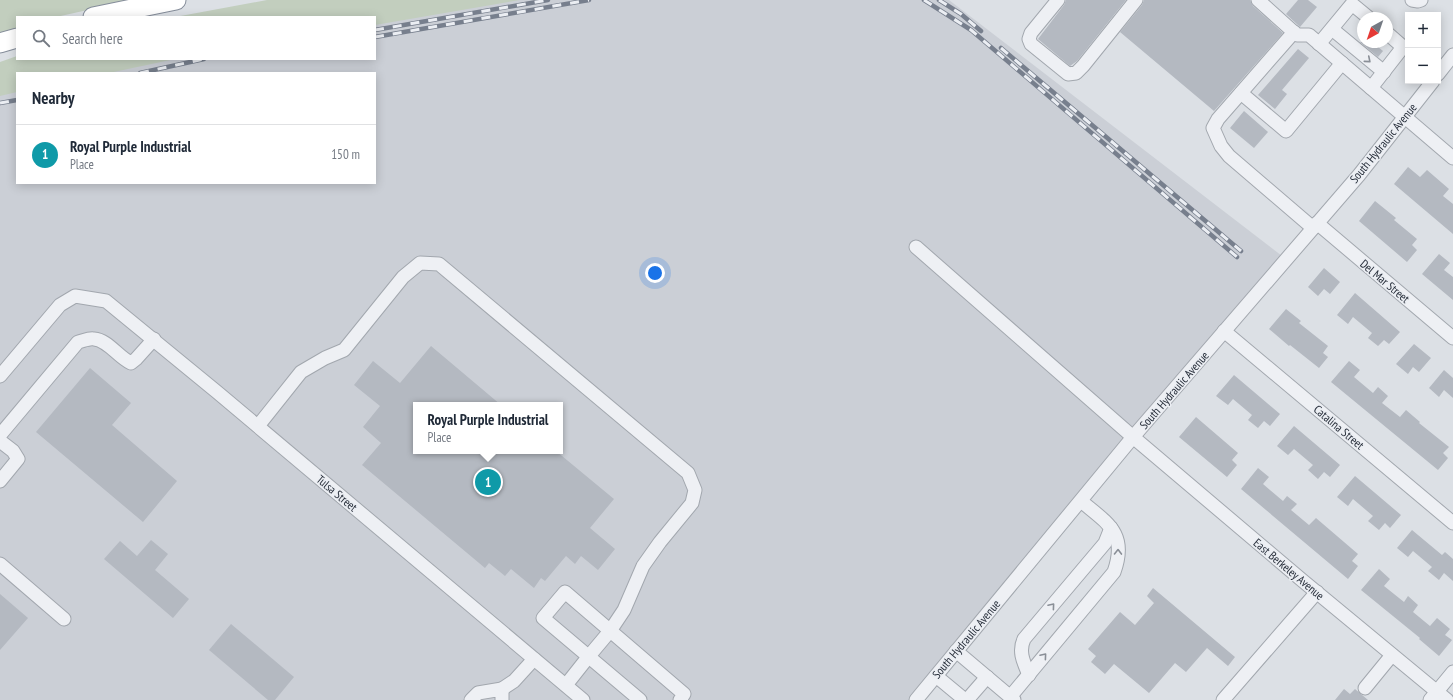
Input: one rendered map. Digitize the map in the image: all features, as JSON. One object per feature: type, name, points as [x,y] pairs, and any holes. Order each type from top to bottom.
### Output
[{"type":"highway","points":[[98,16],[176,0]]},
{"type":"highway","points":[[0,43],[16,38]]},
{"type":"street","points":[[1058,0],[1031,33],[1029,39],[1031,44],[1068,74],[1076,73],[1136,0]]},
{"type":"street","points":[[1258,0],[1294,32],[1297,34],[1308,35],[1453,158]]},
{"type":"street","points":[[1319,44],[1352,4],[1362,12]]},
{"type":"street","points":[[1332,29],[1384,72]]},
{"type":"street","name":"Del Mar Street","points":[[1294,32],[1218,119],[1213,128],[1216,137],[1229,156],[1453,338]]},
{"type":"street","points":[[1371,88],[1403,47],[1393,38]]},
{"type":"street","points":[[1441,70],[1453,55]]},
{"type":"street","points":[[1241,93],[1286,131],[1342,63]]},
{"type":"street","name":"South Hydraulic Avenue","points":[[916,700],[1133,437],[1359,174],[1431,84]]},
{"type":"street","name":"East Berkeley Avenue","points":[[916,247],[1133,437],[1392,655],[1438,697]]},
{"type":"street","points":[[258,426],[302,372],[325,358],[344,350],[403,277],[420,263],[439,264],[688,472],[695,490],[692,503],[660,542],[643,566],[624,610],[610,631],[588,656],[566,685]]},
{"type":"street","name":"Tulsa Street","points":[[0,376],[60,305],[75,296],[106,301],[258,426],[583,700]]},
{"type":"street","name":"Catalina Street","points":[[1224,331],[1453,523]]},
{"type":"street","points":[[0,435],[78,342],[93,338],[103,341],[124,360],[130,363],[136,359],[154,340]]},
{"type":"street","points":[[0,441],[13,451],[18,458],[0,481]]},
{"type":"street","points":[[956,651],[1012,698],[1029,675],[1114,572],[1118,562],[1118,539],[1108,524],[1081,500]]},
{"type":"street","points":[[1029,675],[1022,658],[1021,646],[1024,639],[1105,543],[1111,528]]},
{"type":"street","points":[[0,564],[64,619]]},
{"type":"street","points":[[640,700],[543,618],[565,592],[684,694],[680,700]]},
{"type":"street","points":[[1223,700],[1316,592]]},
{"type":"street","points":[[1365,688],[1392,655]]},
{"type":"street","points":[[471,700],[478,693],[502,694],[534,659]]},
{"type":"street","points":[[1438,697],[1453,672]]},
{"type":"street","points":[[936,676],[966,700],[986,677]]},
{"type":"shaded area","points":[[419,0],[949,0],[1286,259],[916,700],[0,700],[0,76],[16,72],[16,184],[376,184],[376,72],[17,72],[70,60],[376,60],[376,17]]},
{"type":"green space","points":[[0,0],[133,0],[61,16],[16,16],[16,28],[0,34]]},
{"type":"green space","points":[[267,0],[520,0],[376,25],[376,16],[180,16]]},
{"type":"green space","points":[[16,56],[16,60],[170,60],[114,72],[16,72],[16,92],[0,96],[0,62]]},
{"type":"building","points":[[1066,0],[1126,0],[1077,61],[1070,66],[1038,39],[1064,5]]},
{"type":"building","points":[[1144,0],[1250,0],[1253,6],[1283,33],[1214,111],[1120,32],[1142,5]]},
{"type":"building","points":[[1298,0],[1308,0],[1317,7],[1300,27],[1286,14]]},
{"type":"building","points":[[1367,48],[1379,48],[1383,51],[1378,57]]},
{"type":"building","points":[[1298,49],[1309,58],[1282,90],[1287,94],[1275,109],[1258,95]]},
{"type":"building","points":[[1244,111],[1268,132],[1254,148],[1230,128]]},
{"type":"building","points":[[1408,167],[1420,177],[1427,170],[1449,189],[1443,196],[1453,204],[1453,234],[1394,184]]},
{"type":"building","points":[[1375,201],[1396,218],[1394,220],[1417,239],[1412,245],[1417,250],[1407,262],[1359,221]]},
{"type":"building","points":[[1439,254],[1450,263],[1444,270],[1453,277],[1453,300],[1422,274]]},
{"type":"building","points":[[1324,268],[1340,282],[1330,294],[1324,289],[1318,296],[1308,287]]},
{"type":"building","points":[[1355,293],[1400,332],[1389,344],[1384,340],[1378,346],[1368,338],[1372,333],[1353,317],[1348,324],[1337,315]]},
{"type":"building","points":[[1286,309],[1301,321],[1299,323],[1328,346],[1323,353],[1328,357],[1319,368],[1269,329]]},
{"type":"building","points":[[1414,344],[1431,358],[1419,372],[1413,367],[1408,374],[1396,364]]},
{"type":"building","points":[[431,346],[497,402],[413,402],[413,454],[560,454],[614,499],[590,528],[615,549],[598,570],[581,556],[575,564],[566,556],[545,581],[541,578],[534,588],[511,569],[505,576],[489,563],[485,568],[362,465],[381,443],[363,427],[380,406],[354,385],[373,361],[400,383]]},
{"type":"building","points":[[1349,361],[1360,370],[1354,377],[1373,393],[1378,387],[1388,396],[1382,403],[1400,417],[1406,410],[1420,422],[1419,423],[1449,447],[1443,453],[1448,458],[1438,470],[1331,382]]},
{"type":"building","points":[[90,368],[131,403],[112,425],[177,481],[143,522],[36,432]]},
{"type":"building","points":[[1444,370],[1453,378],[1453,398],[1444,390],[1439,397],[1429,388]]},
{"type":"building","points":[[1234,375],[1280,414],[1270,426],[1264,421],[1258,428],[1248,420],[1252,415],[1233,399],[1228,405],[1216,396]]},
{"type":"building","points":[[1196,417],[1238,453],[1232,460],[1237,465],[1227,477],[1179,437]]},
{"type":"building","points":[[1294,426],[1340,465],[1330,477],[1324,472],[1318,479],[1308,470],[1313,465],[1294,449],[1288,455],[1277,446]]},
{"type":"building","points":[[1258,468],[1269,477],[1263,484],[1283,501],[1287,496],[1297,504],[1291,510],[1309,525],[1316,518],[1358,554],[1352,561],[1358,566],[1348,579],[1241,489]]},
{"type":"building","points":[[1355,476],[1401,515],[1390,528],[1385,523],[1379,530],[1368,521],[1373,516],[1353,499],[1348,506],[1337,497]]},
{"type":"building","points":[[1412,530],[1442,555],[1445,552],[1453,559],[1453,581],[1444,573],[1439,580],[1428,571],[1432,567],[1413,551],[1408,557],[1397,548]]},
{"type":"building","points":[[151,540],[168,554],[155,570],[189,599],[173,618],[104,559],[120,541],[137,556]]},
{"type":"building","points":[[1379,569],[1390,579],[1384,586],[1404,602],[1408,596],[1418,605],[1413,612],[1430,626],[1437,618],[1450,629],[1445,635],[1452,640],[1439,656],[1419,639],[1420,638],[1361,590]]},
{"type":"building","points":[[1153,588],[1235,657],[1228,666],[1207,648],[1186,672],[1175,663],[1149,693],[1114,664],[1105,674],[1091,662],[1096,656],[1088,649],[1120,612],[1135,625],[1154,603],[1147,596]]},
{"type":"building","points":[[0,594],[28,618],[0,650]]},
{"type":"building","points":[[231,624],[294,677],[275,700],[268,700],[209,650]]},
{"type":"building","points":[[1344,689],[1350,694],[1355,689],[1368,700],[1335,700]]},
{"type":"railway","points":[[376,30],[548,0]]},
{"type":"railway","points":[[376,37],[589,0]]},
{"type":"railway","points":[[924,0],[971,30],[1237,257]]},
{"type":"railway","points":[[939,0],[961,14],[981,31]]},
{"type":"railway","points":[[1001,48],[1241,251]]},
{"type":"railway","points":[[145,72],[199,60]]},
{"type":"railway","points":[[0,103],[16,100]]},
{"type":"place","name":"Royal Purple Industrial","points":[[488,482]]}]
